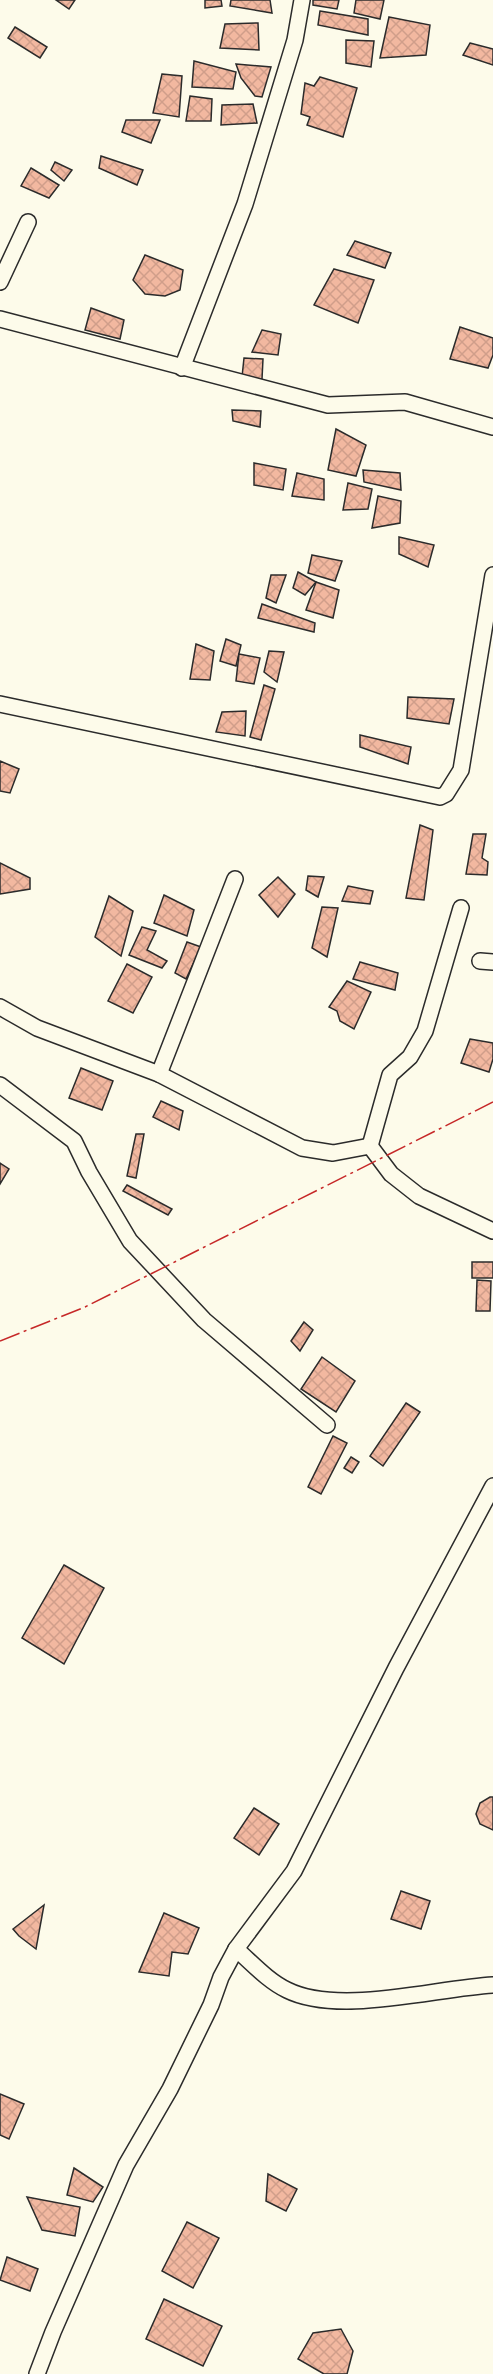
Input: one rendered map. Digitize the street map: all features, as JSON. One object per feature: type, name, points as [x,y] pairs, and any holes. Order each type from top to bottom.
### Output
[{"type":"street","points":[[182,368],[245,204],[295,40],[302,0]]},
{"type":"street","points":[[0,282],[28,222]]},
{"type":"street","points":[[0,319],[328,405],[405,402],[493,427]]},
{"type":"street","points":[[0,704],[440,797],[446,794],[461,770],[493,575]]},
{"type":"street","points":[[159,1074],[235,879]]},
{"type":"street","points":[[370,1146],[390,1075],[410,1057],[425,1031],[461,908]]},
{"type":"street","points":[[0,1007],[37,1028],[159,1074],[303,1148],[333,1153],[370,1146]]},
{"type":"street","points":[[0,1085],[74,1141],[89,1172],[130,1241],[204,1320],[327,1425]]},
{"type":"street","points":[[370,1146],[391,1174],[419,1196],[493,1231]]},
{"type":"street","points":[[37,2374],[52,2332],[126,2165],[170,2089],[236,1949],[294,1871],[396,1668],[493,1486]]},
{"type":"street","points":[[236,1949],[285,1989],[304,1996],[335,2000],[360,1999],[432,1993],[493,1984]]},
{"type":"building","points":[[56,0],[75,0],[69,9]]},
{"type":"building","points":[[205,0],[221,0],[222,6],[205,8]]},
{"type":"building","points":[[231,0],[270,0],[272,13],[230,6]]},
{"type":"building","points":[[313,0],[339,0],[337,9],[313,5]]},
{"type":"building","points":[[356,0],[384,0],[380,19],[354,13]]},
{"type":"building","points":[[320,11],[368,19],[368,35],[318,25]]},
{"type":"building","points":[[389,17],[430,25],[426,55],[380,58]]},
{"type":"building","points":[[258,23],[259,50],[220,48],[225,24]]},
{"type":"building","points":[[15,27],[47,47],[40,58],[8,38]]},
{"type":"building","points":[[346,40],[374,41],[371,67],[346,63]]},
{"type":"building","points":[[470,43],[493,49],[493,65],[463,55]]},
{"type":"building","points":[[194,61],[236,72],[233,89],[192,87]]},
{"type":"building","points":[[236,64],[271,67],[262,97],[255,96],[241,78]]},
{"type":"building","points":[[162,74],[182,76],[179,117],[153,113]]},
{"type":"building","points":[[320,77],[357,88],[343,137],[307,125],[310,117],[301,114],[305,83],[314,86]]},
{"type":"building","points":[[190,96],[212,99],[211,121],[186,121]]},
{"type":"building","points":[[253,104],[257,123],[221,125],[222,105]]},
{"type":"building","points":[[126,120],[160,120],[151,143],[122,132]]},
{"type":"building","points":[[101,156],[143,170],[137,185],[99,168]]},
{"type":"building","points":[[55,162],[72,170],[64,181],[51,170]]},
{"type":"building","points":[[31,168],[59,185],[49,198],[21,186]]},
{"type":"building","points":[[355,241],[391,253],[385,268],[347,255]]},
{"type":"building","points":[[145,255],[183,270],[180,290],[165,296],[145,294],[133,280]]},
{"type":"building","points":[[334,269],[374,280],[358,323],[314,305]]},
{"type":"building","points":[[91,308],[124,320],[120,339],[85,330]]},
{"type":"building","points":[[460,327],[493,338],[493,355],[488,368],[450,359]]},
{"type":"building","points":[[262,330],[281,334],[278,355],[252,352]]},
{"type":"building","points":[[244,358],[263,359],[262,379],[242,377]]},
{"type":"building","points":[[232,410],[261,411],[260,427],[233,421]]},
{"type":"building","points":[[336,429],[366,445],[356,476],[328,470]]},
{"type":"building","points":[[254,463],[286,469],[283,490],[254,485]]},
{"type":"building","points":[[363,470],[400,473],[401,490],[364,482]]},
{"type":"building","points":[[297,473],[324,479],[324,500],[292,496]]},
{"type":"building","points":[[348,483],[372,489],[368,509],[343,510]]},
{"type":"building","points":[[378,496],[401,501],[400,523],[372,528]]},
{"type":"building","points":[[399,537],[434,545],[428,567],[399,554]]},
{"type":"building","points":[[312,555],[342,561],[335,581],[308,573]]},
{"type":"building","points":[[298,572],[316,582],[305,595],[293,588]]},
{"type":"building","points":[[271,575],[286,575],[276,603],[266,598]]},
{"type":"building","points":[[316,582],[339,590],[333,618],[306,610]]},
{"type":"building","points":[[262,604],[315,623],[314,632],[258,618]]},
{"type":"building","points":[[226,639],[241,645],[236,666],[220,661]]},
{"type":"building","points":[[196,644],[214,651],[210,680],[190,679]]},
{"type":"building","points":[[269,651],[284,652],[277,682],[264,672]]},
{"type":"building","points":[[239,654],[260,658],[254,684],[236,681]]},
{"type":"building","points":[[264,685],[275,689],[261,740],[250,737]]},
{"type":"building","points":[[408,697],[454,699],[449,724],[407,718]]},
{"type":"building","points":[[246,711],[245,736],[216,732],[222,712]]},
{"type":"building","points":[[360,735],[411,747],[408,764],[360,747]]},
{"type":"building","points":[[0,761],[19,769],[10,793],[0,791]]},
{"type":"building","points":[[420,825],[433,830],[424,900],[406,898]]},
{"type":"building","points":[[473,834],[486,834],[482,858],[488,862],[487,875],[466,874]]},
{"type":"building","points":[[0,863],[30,878],[30,889],[0,894]]},
{"type":"building","points":[[308,876],[324,877],[318,897],[306,890]]},
{"type":"building","points":[[278,877],[295,894],[278,917],[259,895]]},
{"type":"building","points":[[348,886],[373,891],[370,904],[342,901]]},
{"type":"building","points":[[164,895],[194,910],[187,936],[154,923]]},
{"type":"building","points":[[109,896],[133,911],[121,956],[95,937]]},
{"type":"building","points":[[322,907],[338,908],[327,957],[312,948]]},
{"type":"building","points":[[142,927],[156,931],[147,950],[167,961],[162,968],[129,955]]},
{"type":"building","points":[[187,942],[201,947],[186,979],[175,973]]},
{"type":"building","points":[[360,962],[398,973],[395,990],[353,979]]},
{"type":"building","points":[[127,964],[152,977],[133,1013],[108,1001]]},
{"type":"building","points":[[347,981],[371,992],[354,1029],[340,1021],[337,1011],[329,1007]]},
{"type":"building","points":[[470,1039],[493,1043],[493,1059],[489,1072],[461,1063]]},
{"type":"building","points":[[81,1068],[113,1081],[102,1110],[69,1098]]},
{"type":"building","points":[[161,1101],[183,1111],[179,1130],[153,1117]]},
{"type":"building","points":[[136,1134],[144,1134],[136,1178],[127,1176]]},
{"type":"building","points":[[0,1163],[9,1169],[0,1184]]},
{"type":"building","points":[[127,1185],[172,1209],[168,1215],[123,1191]]},
{"type":"building","points":[[472,1262],[493,1262],[493,1278],[472,1278]]},
{"type":"building","points":[[477,1280],[491,1281],[490,1311],[476,1311]]},
{"type":"building","points":[[304,1322],[313,1330],[300,1351],[291,1341]]},
{"type":"building","points":[[322,1357],[355,1381],[336,1412],[301,1389]]},
{"type":"building","points":[[406,1403],[420,1412],[383,1466],[370,1456]]},
{"type":"building","points":[[333,1436],[347,1443],[321,1494],[308,1487]]},
{"type":"building","points":[[351,1457],[359,1462],[352,1473],[344,1468]]},
{"type":"building","points":[[64,1565],[104,1588],[64,1664],[22,1638]]},
{"type":"building","points":[[493,1797],[493,1830],[480,1824],[476,1814],[480,1803]]},
{"type":"building","points":[[254,1808],[279,1824],[259,1855],[234,1838]]},
{"type":"building","points":[[401,1891],[430,1901],[421,1929],[391,1919]]},
{"type":"building","points":[[44,1905],[36,1949],[13,1929]]},
{"type":"building","points":[[164,1913],[199,1928],[188,1954],[172,1952],[169,1976],[139,1972]]},
{"type":"building","points":[[0,2094],[24,2104],[9,2139],[0,2135]]},
{"type":"building","points":[[74,2168],[103,2187],[93,2202],[67,2195]]},
{"type":"building","points":[[268,2174],[297,2189],[286,2211],[266,2201]]},
{"type":"building","points":[[27,2197],[80,2207],[75,2236],[42,2230]]},
{"type":"building","points":[[187,2222],[219,2238],[193,2288],[162,2271]]},
{"type":"building","points":[[7,2257],[38,2269],[30,2291],[0,2280]]},
{"type":"building","points":[[164,2299],[222,2326],[203,2366],[146,2339]]},
{"type":"building","points":[[341,2329],[353,2351],[347,2374],[324,2374],[298,2359],[313,2333]]},
{"type":"power","points":[[0,1341],[85,1307],[493,1102]]}]
